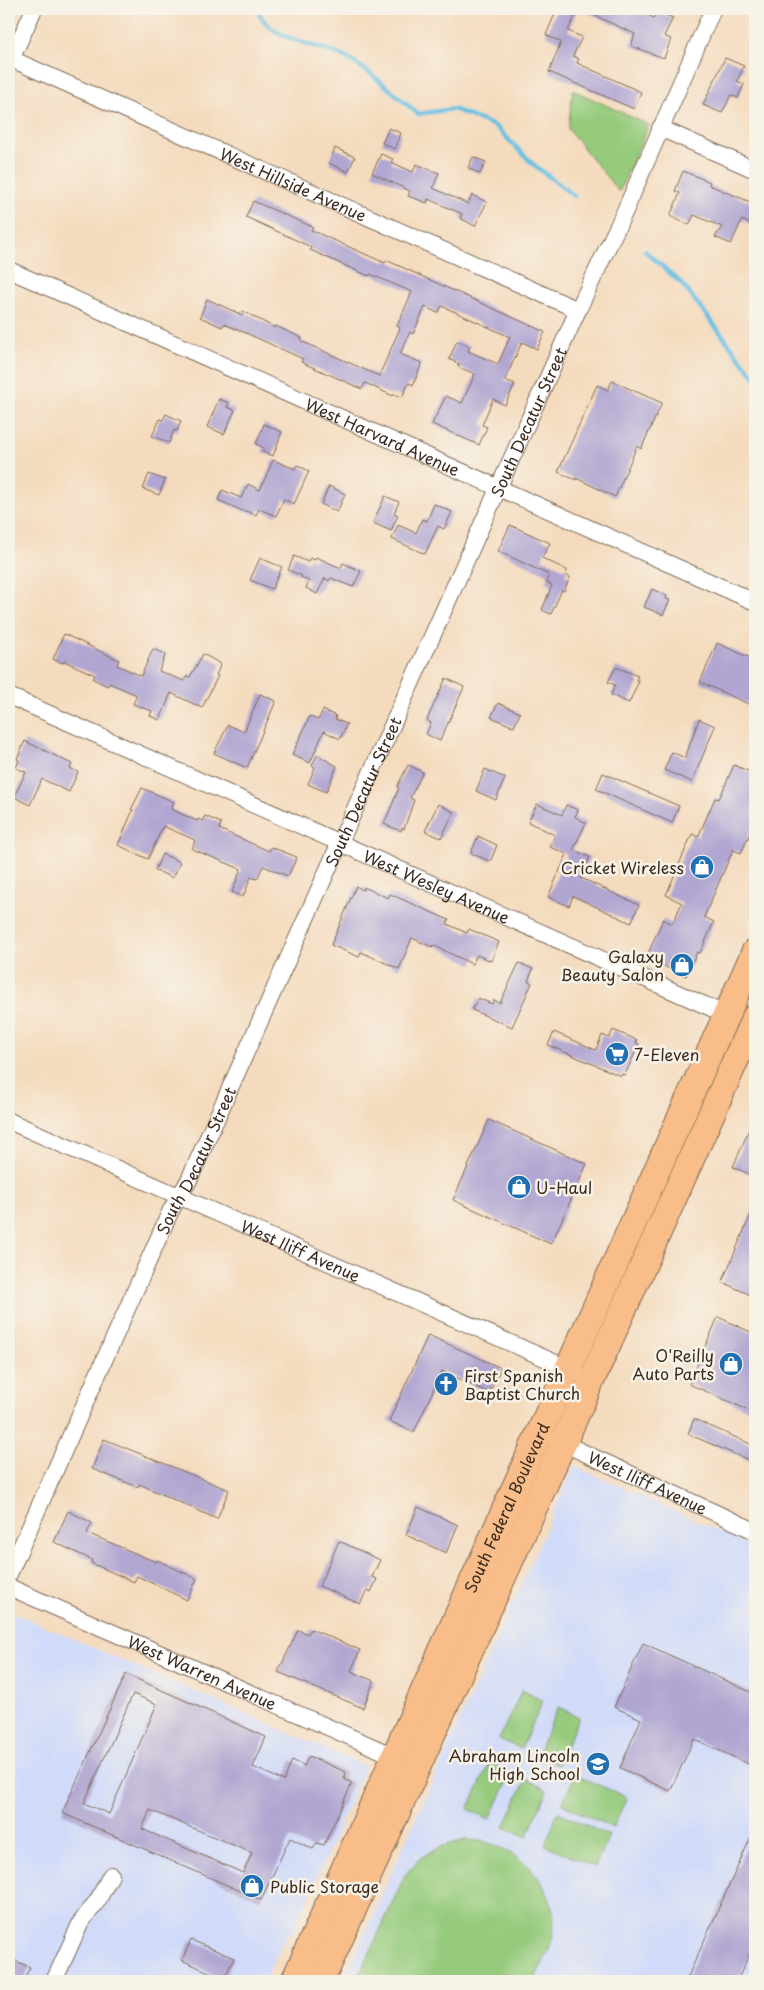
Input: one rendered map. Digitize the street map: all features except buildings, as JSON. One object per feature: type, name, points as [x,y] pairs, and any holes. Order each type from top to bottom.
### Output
[{"type":"main road","name":"South Federal Boulevard","points":[[322,1981],[552,1438],[569,1369],[755,952]]},
{"type":"main road","points":[[755,982],[755,988]]},
{"type":"main road","points":[[688,1166],[687,1150],[691,1135],[734,1030],[727,1016]]},
{"type":"main road","name":"South Federal Boulevard","points":[[294,1981],[396,1757],[552,1438],[592,1379],[755,1017]]},
{"type":"street","points":[[10,60],[34,9]]},
{"type":"street","name":"South Decatur Street","points":[[9,1574],[171,1210],[189,1180],[578,310],[624,213],[713,9]]},
{"type":"street","name":"West Hillside Avenue","points":[[10,60],[578,310]]},
{"type":"street","points":[[660,128],[755,170]]},
{"type":"street","name":"West Harvard Avenue","points":[[9,270],[755,602]]},
{"type":"street","name":"West Wesley Avenue","points":[[9,696],[727,1016]]},
{"type":"street","name":"West Iliff Avenue","points":[[9,1120],[592,1379]]},
{"type":"street","name":"West Iliff Avenue","points":[[552,1438],[755,1531]]},
{"type":"street","name":"West Warren Avenue","points":[[9,1587],[396,1757]]},
{"type":"street","points":[[54,1981],[81,1922],[98,1900],[111,1875]]},
{"type":"shaded area","name":"Abraham Lincoln High School","points":[[574,1466],[755,1547],[755,1981],[343,1981]]},
{"type":"shaded area","points":[[9,1611],[365,1766],[293,1934],[288,1932],[264,1981],[9,1981]]},
{"type":"green space","points":[[573,90],[649,125],[619,192],[568,129]]},
{"type":"green space","points":[[522,1690],[543,1701],[521,1749],[499,1739]]},
{"type":"green space","points":[[558,1707],[579,1717],[558,1765],[537,1755]]},
{"type":"green space","points":[[490,1763],[511,1773],[490,1819],[468,1809]]},
{"type":"green space","points":[[575,1775],[627,1797],[613,1828],[562,1804]]},
{"type":"green space","points":[[526,1779],[547,1790],[527,1837],[504,1827]]},
{"type":"green space","points":[[558,1812],[609,1836],[595,1867],[545,1845]]},
{"type":"green space","points":[[465,1840],[485,1842],[517,1857],[530,1868],[548,1895],[553,1910],[554,1926],[551,1943],[534,1981],[357,1981],[405,1875],[419,1859],[437,1848]]},
{"type":"waterway","points":[[257,9],[261,17],[272,29],[292,39],[336,53],[365,69],[418,114],[453,109],[495,126],[533,164],[574,196]]},
{"type":"waterway","points":[[645,251],[682,284],[755,377]]},
{"type":"place","name":"Cricket Wireless","points":[[702,867]]},
{"type":"place","name":"Galaxy Beauty Salon","points":[[682,965]]},
{"type":"place","name":"7-Eleven","points":[[617,1054]]},
{"type":"place","name":"U-Haul","points":[[519,1187]]},
{"type":"place","name":"O'Reilly Auto Parts","points":[[731,1364]]},
{"type":"place","name":"First Spanish Baptist Church","points":[[446,1384]]},
{"type":"place","name":"Abraham Lincoln High School","points":[[598,1764]]},
{"type":"place","name":"Public Storage","points":[[252,1886]]}]
